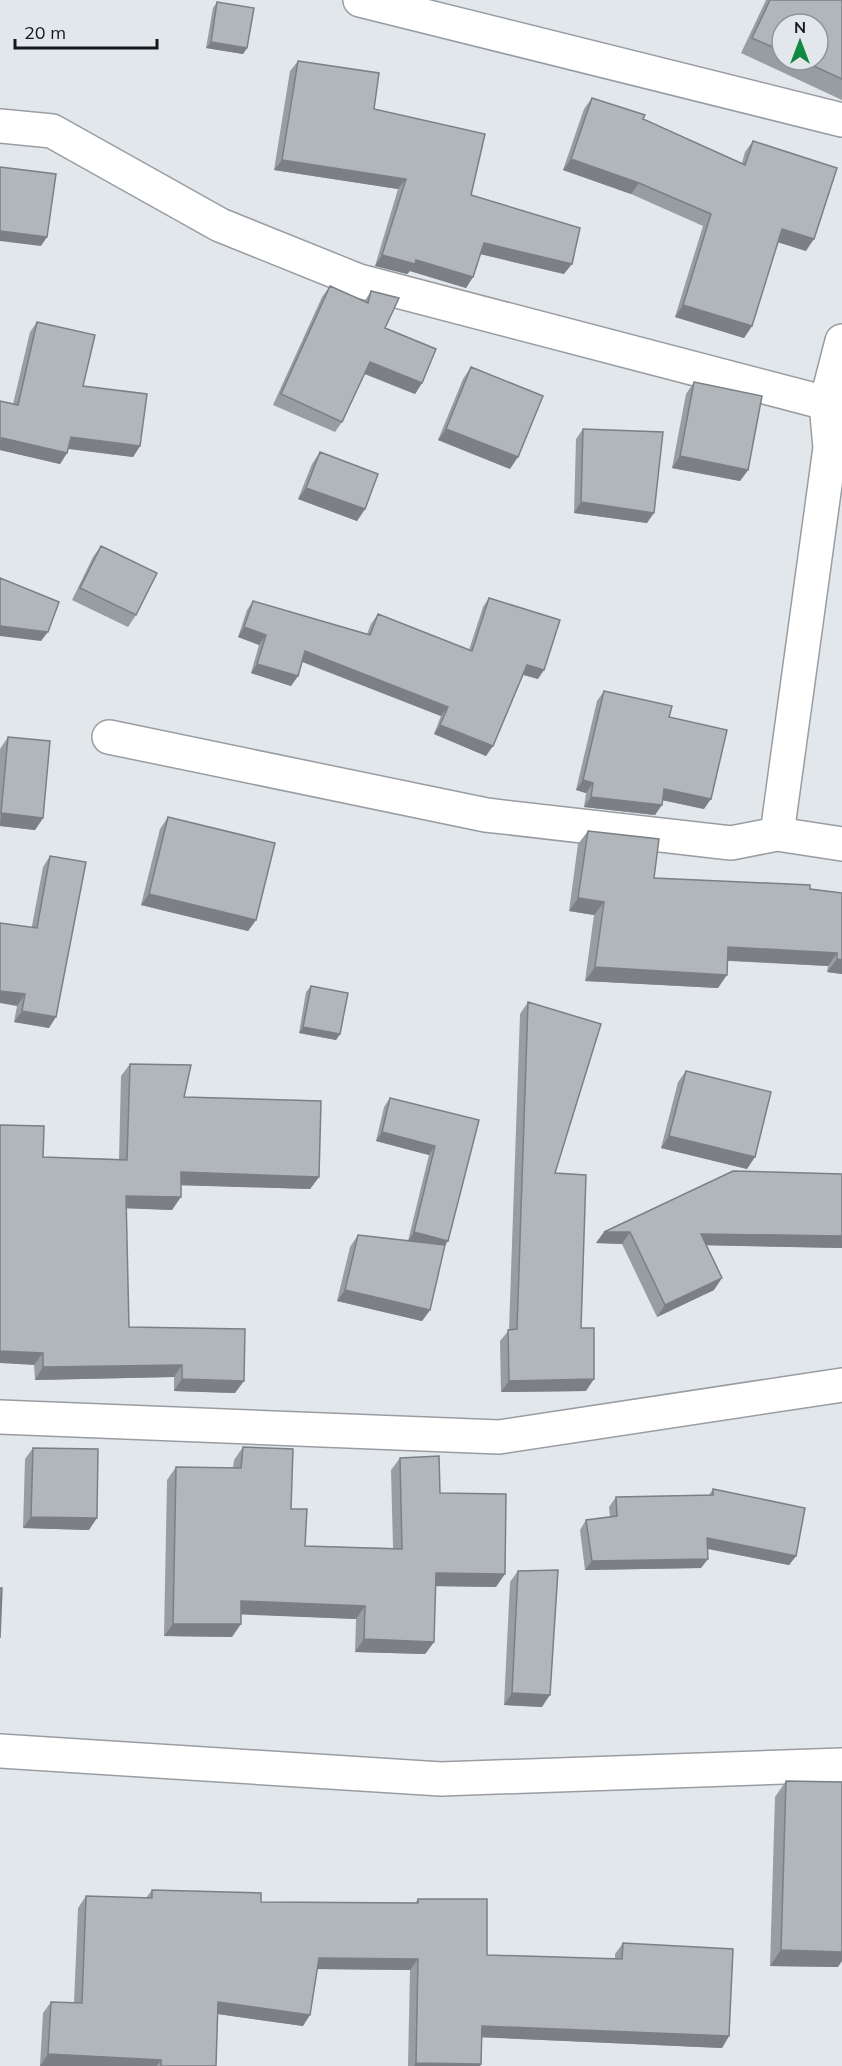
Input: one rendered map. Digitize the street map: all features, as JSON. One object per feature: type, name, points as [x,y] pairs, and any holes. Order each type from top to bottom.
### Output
[{"type":"street","points":[[360,0],[842,120]]},
{"type":"street","points":[[0,126],[52,131],[220,225],[359,281],[826,403]]},
{"type":"street","points":[[777,834],[830,448],[826,403],[842,341]]},
{"type":"street","points":[[109,737],[486,815],[731,843],[777,834],[842,844]]},
{"type":"street","points":[[0,1418],[499,1437],[842,1385]]},
{"type":"street","points":[[0,1751],[441,1779],[842,1765]]},
{"type":"building","points":[[770,0],[842,0],[842,79],[827,72],[830,72],[830,12],[770,12],[770,46],[752,38]]},
{"type":"building","points":[[217,2],[254,8],[247,48],[211,42]]},
{"type":"building","points":[[298,61],[379,73],[374,109],[485,134],[471,195],[580,228],[572,264],[484,243],[473,277],[416,260],[415,264],[382,255],[406,179],[282,160]]},
{"type":"building","points":[[592,98],[645,115],[643,119],[745,165],[753,141],[837,168],[814,239],[782,229],[752,326],[683,305],[711,214],[639,183],[571,159]]},
{"type":"building","points":[[0,167],[56,174],[47,237],[0,231]]},
{"type":"building","points":[[330,286],[368,303],[371,291],[399,298],[385,328],[436,349],[422,383],[370,362],[342,422],[281,394]]},
{"type":"building","points":[[37,322],[95,335],[83,386],[147,394],[140,446],[71,437],[67,453],[2,438],[0,447],[0,401],[18,405]]},
{"type":"building","points":[[471,367],[543,396],[518,457],[446,429]]},
{"type":"building","points":[[694,382],[762,396],[748,470],[680,456]]},
{"type":"building","points":[[583,429],[663,432],[654,513],[581,502]]},
{"type":"building","points":[[320,452],[378,474],[365,509],[306,488]]},
{"type":"building","points":[[101,546],[157,573],[136,615],[80,588]]},
{"type":"building","points":[[0,578],[59,602],[48,632],[0,626]]},
{"type":"building","points":[[489,598],[560,620],[544,670],[527,665],[493,746],[440,725],[448,707],[305,651],[298,676],[257,664],[266,635],[244,627],[253,601],[370,635],[378,614],[472,651]]},
{"type":"building","points":[[604,691],[672,706],[669,717],[727,730],[711,799],[664,789],[662,805],[591,797],[593,783],[583,780]]},
{"type":"building","points":[[8,737],[50,741],[43,818],[1,813]]},
{"type":"building","points":[[168,817],[275,843],[256,920],[149,894]]},
{"type":"building","points":[[588,831],[659,839],[654,878],[810,885],[810,889],[842,893],[842,960],[837,959],[837,953],[728,947],[727,975],[595,967],[604,902],[578,898]]},
{"type":"building","points":[[50,856],[86,862],[56,1017],[22,1011],[25,994],[0,991],[0,923],[37,928]]},
{"type":"building","points":[[311,986],[348,993],[340,1034],[303,1027]]},
{"type":"building","points":[[528,1002],[601,1024],[555,1173],[586,1175],[581,1328],[594,1328],[594,1379],[509,1381],[508,1330],[517,1329]]},
{"type":"building","points":[[130,1064],[191,1065],[184,1097],[321,1101],[319,1177],[181,1172],[181,1197],[126,1196],[129,1327],[245,1329],[244,1381],[182,1379],[182,1365],[43,1367],[43,1353],[0,1351],[0,1125],[44,1126],[43,1157],[127,1160]]},
{"type":"building","points":[[686,1071],[771,1092],[755,1157],[669,1136]]},
{"type":"building","points":[[390,1098],[479,1120],[448,1241],[414,1232],[435,1146],[382,1132]]},
{"type":"building","points":[[733,1171],[842,1174],[842,1236],[701,1234],[722,1278],[665,1305],[630,1232],[604,1232]]},
{"type":"building","points":[[358,1235],[445,1245],[430,1310],[345,1290]]},
{"type":"building","points":[[243,1447],[293,1449],[291,1509],[307,1509],[305,1546],[402,1549],[400,1458],[439,1456],[440,1493],[506,1494],[505,1574],[436,1573],[434,1642],[364,1639],[365,1606],[241,1601],[241,1624],[173,1624],[176,1467],[241,1468]]},
{"type":"building","points":[[33,1448],[98,1449],[97,1518],[31,1517]]},
{"type":"building","points":[[713,1489],[805,1508],[796,1556],[707,1538],[708,1559],[592,1561],[586,1520],[617,1516],[616,1497],[713,1495]]},
{"type":"building","points":[[558,1570],[550,1695],[512,1693],[518,1571]]},
{"type":"building","points":[[0,1588],[2,1588],[0,1638]]},
{"type":"building","points":[[786,1781],[842,1782],[842,1952],[781,1950]]},
{"type":"building","points":[[152,1890],[261,1893],[261,1902],[418,1903],[418,1899],[487,1899],[487,1955],[622,1959],[623,1943],[733,1949],[729,2036],[482,2026],[481,2064],[416,2063],[418,1959],[319,1958],[310,2015],[218,2002],[216,2066],[161,2066],[161,2060],[48,2054],[51,2002],[82,2003],[86,1896],[152,1898]]}]
